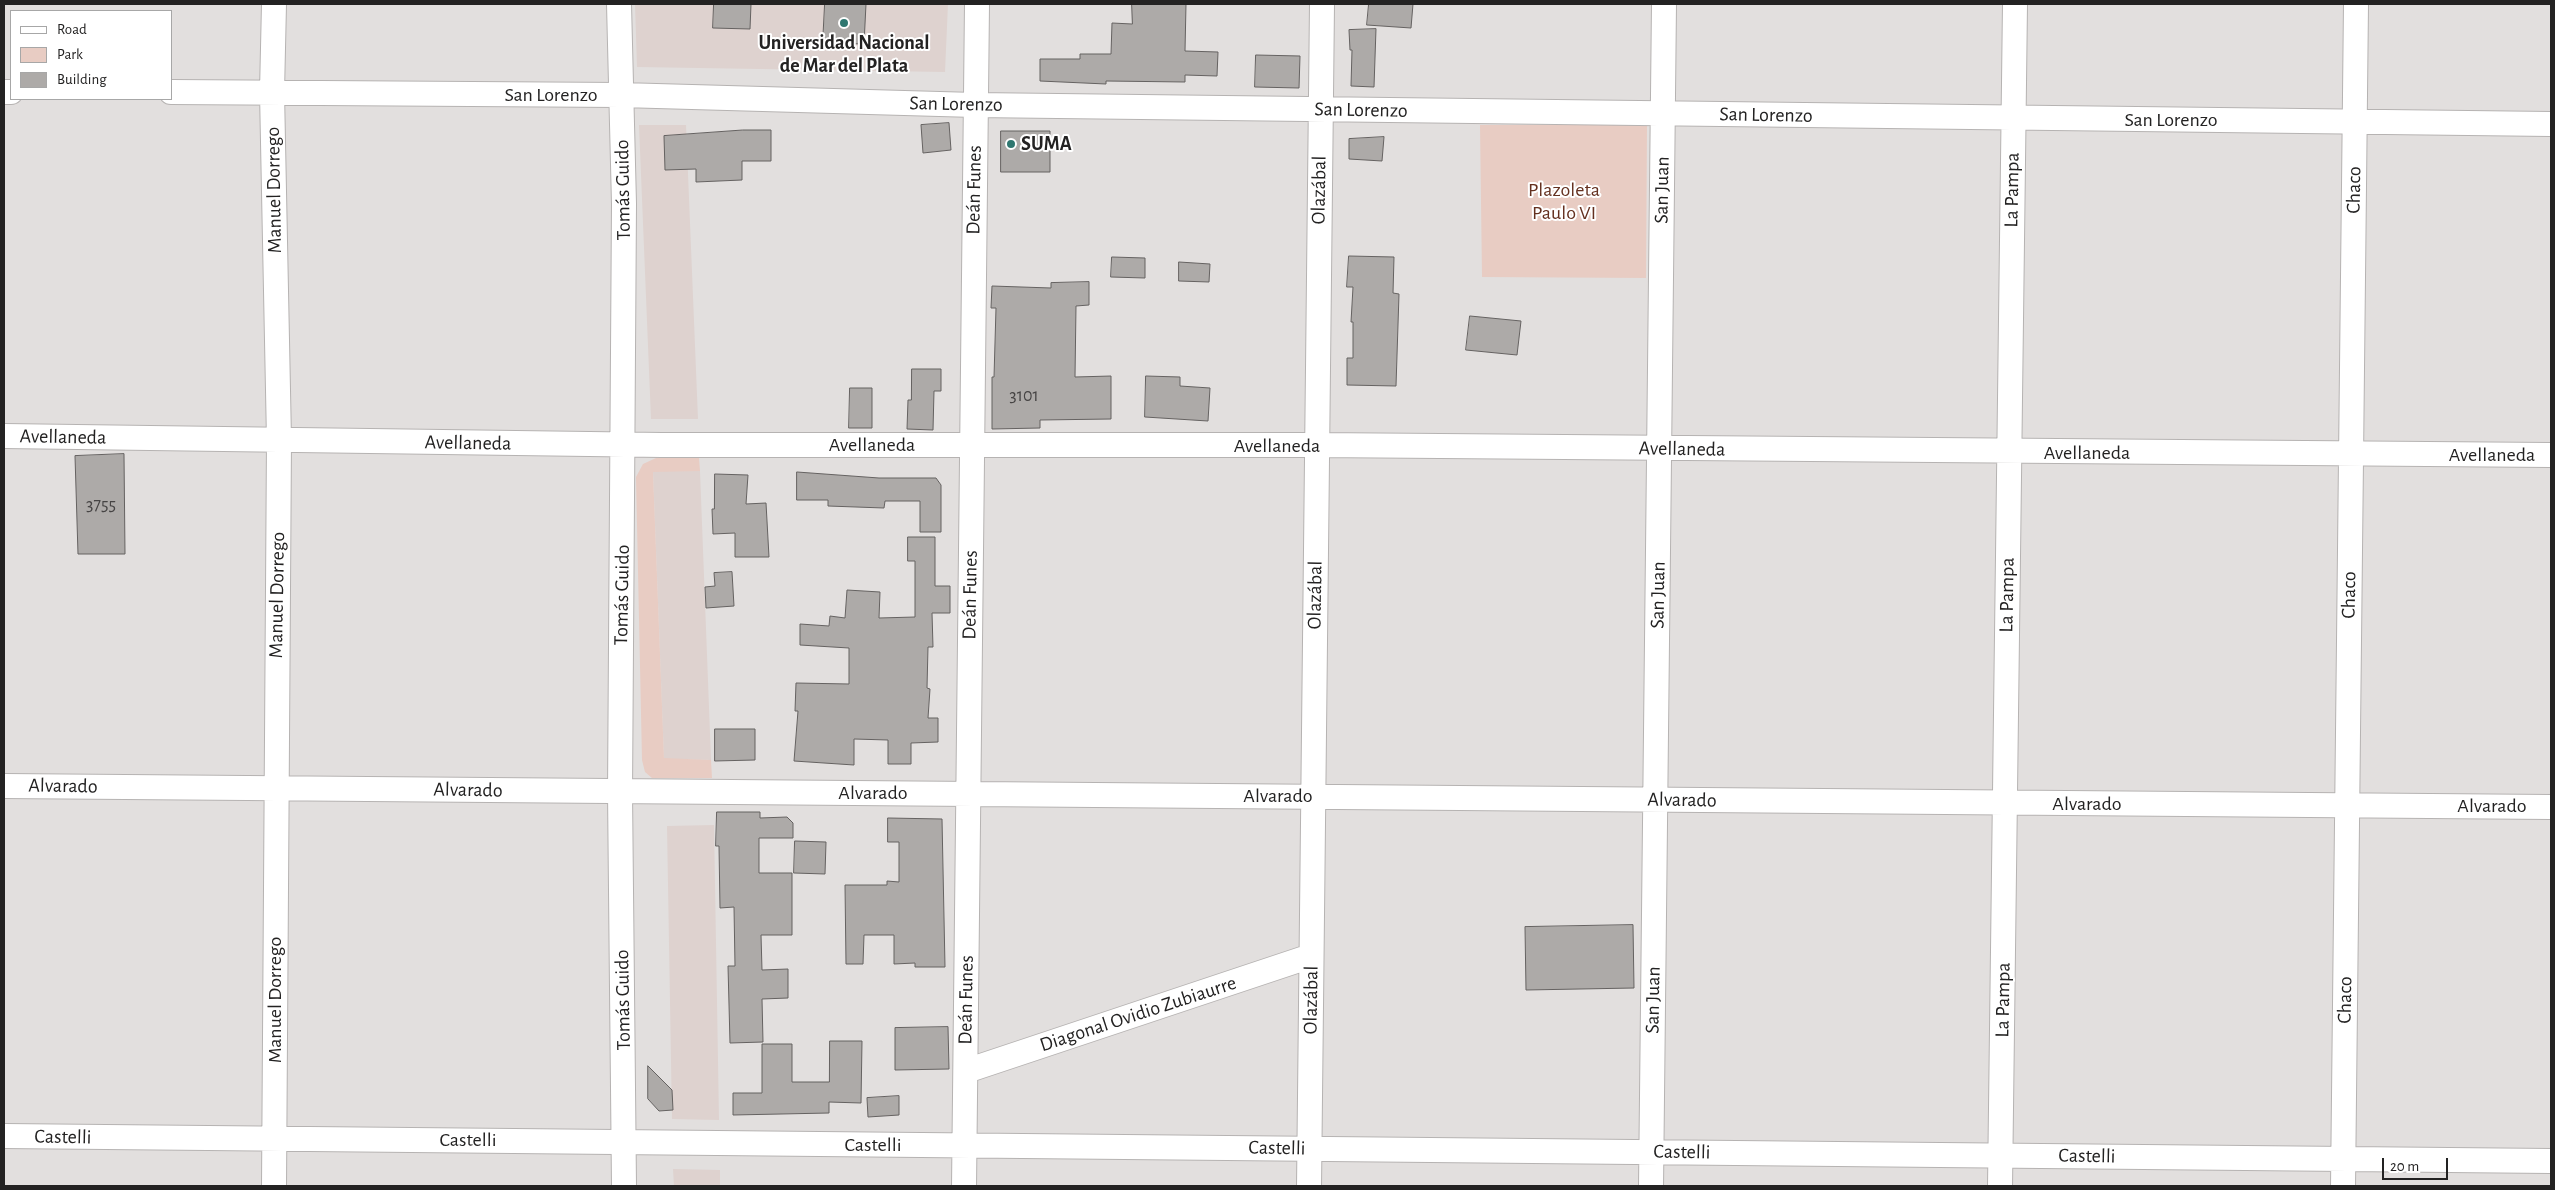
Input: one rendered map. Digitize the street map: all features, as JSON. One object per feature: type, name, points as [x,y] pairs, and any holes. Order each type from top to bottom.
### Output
[{"type":"street","name":"Manuel Dorrego","points":[[274,4],[272,92],[279,440],[274,1186]]},
{"type":"street","name":"Tomás Guido","points":[[619,4],[624,204],[624,445],[620,792],[624,1186]]},
{"type":"street","name":"Deán Funes","points":[[964,1186],[975,105],[978,4]]},
{"type":"street","name":"Olazábal","points":[[1309,1186],[1322,4]]},
{"type":"street","name":"San Juan","points":[[1651,1186],[1664,4]]},
{"type":"street","name":"La Pampa","points":[[2000,1186],[2014,4]]},
{"type":"street","name":"Chaco","points":[[2342,1186],[2356,4]]},
{"type":"street","name":"San Lorenzo","points":[[172,92],[620,95],[975,105],[2551,124]]},
{"type":"street","name":"Avellaneda","points":[[4,436],[624,445],[1317,446],[2551,455]]},
{"type":"street","name":"Alvarado","points":[[4,786],[1656,799],[2005,804],[2551,807]]},
{"type":"street","name":"Diagonal Ovidio Zubiaurre","points":[[966,1072],[1311,956]]},
{"type":"street","name":"Castelli","points":[[4,1136],[2551,1161]]},
{"type":"shaded area","points":[[635,4],[948,4],[945,72],[637,67]]},
{"type":"shaded area","points":[[639,125],[686,125],[698,419],[651,419]]},
{"type":"shaded area","points":[[653,471],[700,471],[711,760],[664,759]]},
{"type":"shaded area","points":[[714,825],[719,1120],[672,1119],[667,826]]},
{"type":"shaded area","points":[[673,1169],[720,1170],[720,1186],[674,1186]]},
{"type":"green space","name":"Plazoleta Paulo VI","points":[[1480,125],[1647,125],[1646,278],[1482,277]]},
{"type":"green space","points":[[656,458],[699,458],[700,471],[653,472],[664,758],[711,760],[712,778],[652,778],[645,772],[642,760],[636,477],[643,464]]},
{"type":"building","name":"Universidad Nacional de Mar del Plata","points":[[714,4],[751,4],[750,29],[713,28]]},
{"type":"building","name":"Universidad Nacional de Mar del Plata","points":[[825,4],[866,4],[864,44],[823,43]]},
{"type":"building","points":[[1132,4],[1186,4],[1185,51],[1218,52],[1217,76],[1185,75],[1185,82],[1106,81],[1106,84],[1040,81],[1040,59],[1080,59],[1080,54],[1111,54],[1112,23],[1132,24]]},
{"type":"building","points":[[1369,4],[1413,4],[1411,28],[1367,25]]},
{"type":"building","points":[[1376,29],[1374,87],[1351,86],[1352,50],[1350,50],[1349,30]]},
{"type":"building","points":[[1256,55],[1300,56],[1299,88],[1255,87]]},
{"type":"building","points":[[949,123],[951,150],[923,153],[921,125]]},
{"type":"building","points":[[743,130],[771,130],[771,161],[742,161],[742,180],[696,182],[696,169],[665,170],[664,136]]},
{"type":"building","points":[[1001,131],[1050,131],[1050,172],[1001,172]]},
{"type":"building","points":[[1384,137],[1382,161],[1349,159],[1349,139]]},
{"type":"building","points":[[1349,256],[1394,257],[1393,293],[1399,294],[1396,386],[1347,385],[1347,358],[1353,358],[1353,322],[1351,322],[1353,287],[1347,287]]},
{"type":"building","points":[[1112,257],[1145,258],[1145,278],[1111,277]]},
{"type":"building","points":[[1179,262],[1210,264],[1209,282],[1179,281]]},
{"type":"building","points":[[1089,282],[1089,305],[1076,306],[1075,377],[1111,376],[1111,419],[1040,420],[1040,428],[992,429],[992,377],[994,377],[996,308],[991,308],[992,286],[1051,288],[1051,283]]},
{"type":"building","points":[[1470,316],[1521,321],[1517,355],[1466,350]]},
{"type":"building","points":[[912,369],[941,369],[941,391],[934,391],[933,430],[907,429],[908,400],[911,400]]},
{"type":"building","points":[[1146,376],[1180,377],[1180,386],[1210,388],[1208,421],[1145,417]]},
{"type":"building","points":[[850,388],[872,388],[872,428],[849,428]]},
{"type":"building","points":[[124,454],[125,554],[78,554],[75,456]]},
{"type":"building","points":[[797,472],[879,478],[936,478],[941,485],[941,532],[920,532],[920,501],[885,501],[884,508],[828,506],[828,500],[797,500]]},
{"type":"building","points":[[715,474],[748,475],[746,504],[766,503],[769,557],[735,557],[735,533],[713,534],[712,509],[714,509]]},
{"type":"building","points":[[908,537],[935,537],[935,586],[950,586],[950,613],[932,613],[933,647],[928,647],[927,688],[930,689],[928,718],[938,718],[938,742],[911,743],[911,764],[888,764],[888,740],[854,739],[854,765],[794,761],[798,711],[795,711],[796,683],[849,684],[849,648],[800,645],[800,624],[829,626],[830,616],[845,618],[847,590],[880,592],[879,618],[915,617],[915,561],[908,561]]},
{"type":"building","points":[[732,572],[734,606],[706,608],[705,587],[715,586],[714,573]]},
{"type":"building","points":[[715,729],[755,729],[755,760],[715,761]]},
{"type":"building","points":[[717,812],[760,812],[760,818],[787,817],[793,823],[793,838],[759,838],[759,873],[792,873],[792,935],[761,935],[762,970],[788,969],[788,998],[762,999],[763,1042],[730,1043],[728,966],[735,966],[734,907],[720,908],[719,846],[716,846]]},
{"type":"building","points":[[888,818],[942,819],[945,967],[915,967],[915,963],[894,964],[894,935],[864,935],[863,964],[846,964],[845,885],[887,885],[887,881],[899,882],[899,842],[888,842]]},
{"type":"building","points":[[795,841],[826,842],[825,874],[794,873]]},
{"type":"building","points":[[1633,925],[1634,988],[1526,990],[1525,927]]},
{"type":"building","points":[[948,1027],[949,1069],[895,1070],[895,1028]]},
{"type":"building","points":[[830,1041],[862,1041],[861,1103],[829,1102],[829,1113],[733,1115],[733,1093],[762,1093],[762,1044],[792,1044],[792,1082],[829,1082]]},
{"type":"building","points":[[648,1066],[672,1090],[673,1110],[659,1111],[648,1099]]},
{"type":"building","points":[[899,1096],[899,1115],[868,1117],[867,1098]]},
{"type":"place","name":"Universidad Nacional de Mar del Plata","points":[[844,23]]},
{"type":"place","name":"SUMA","points":[[1011,144]]}]
